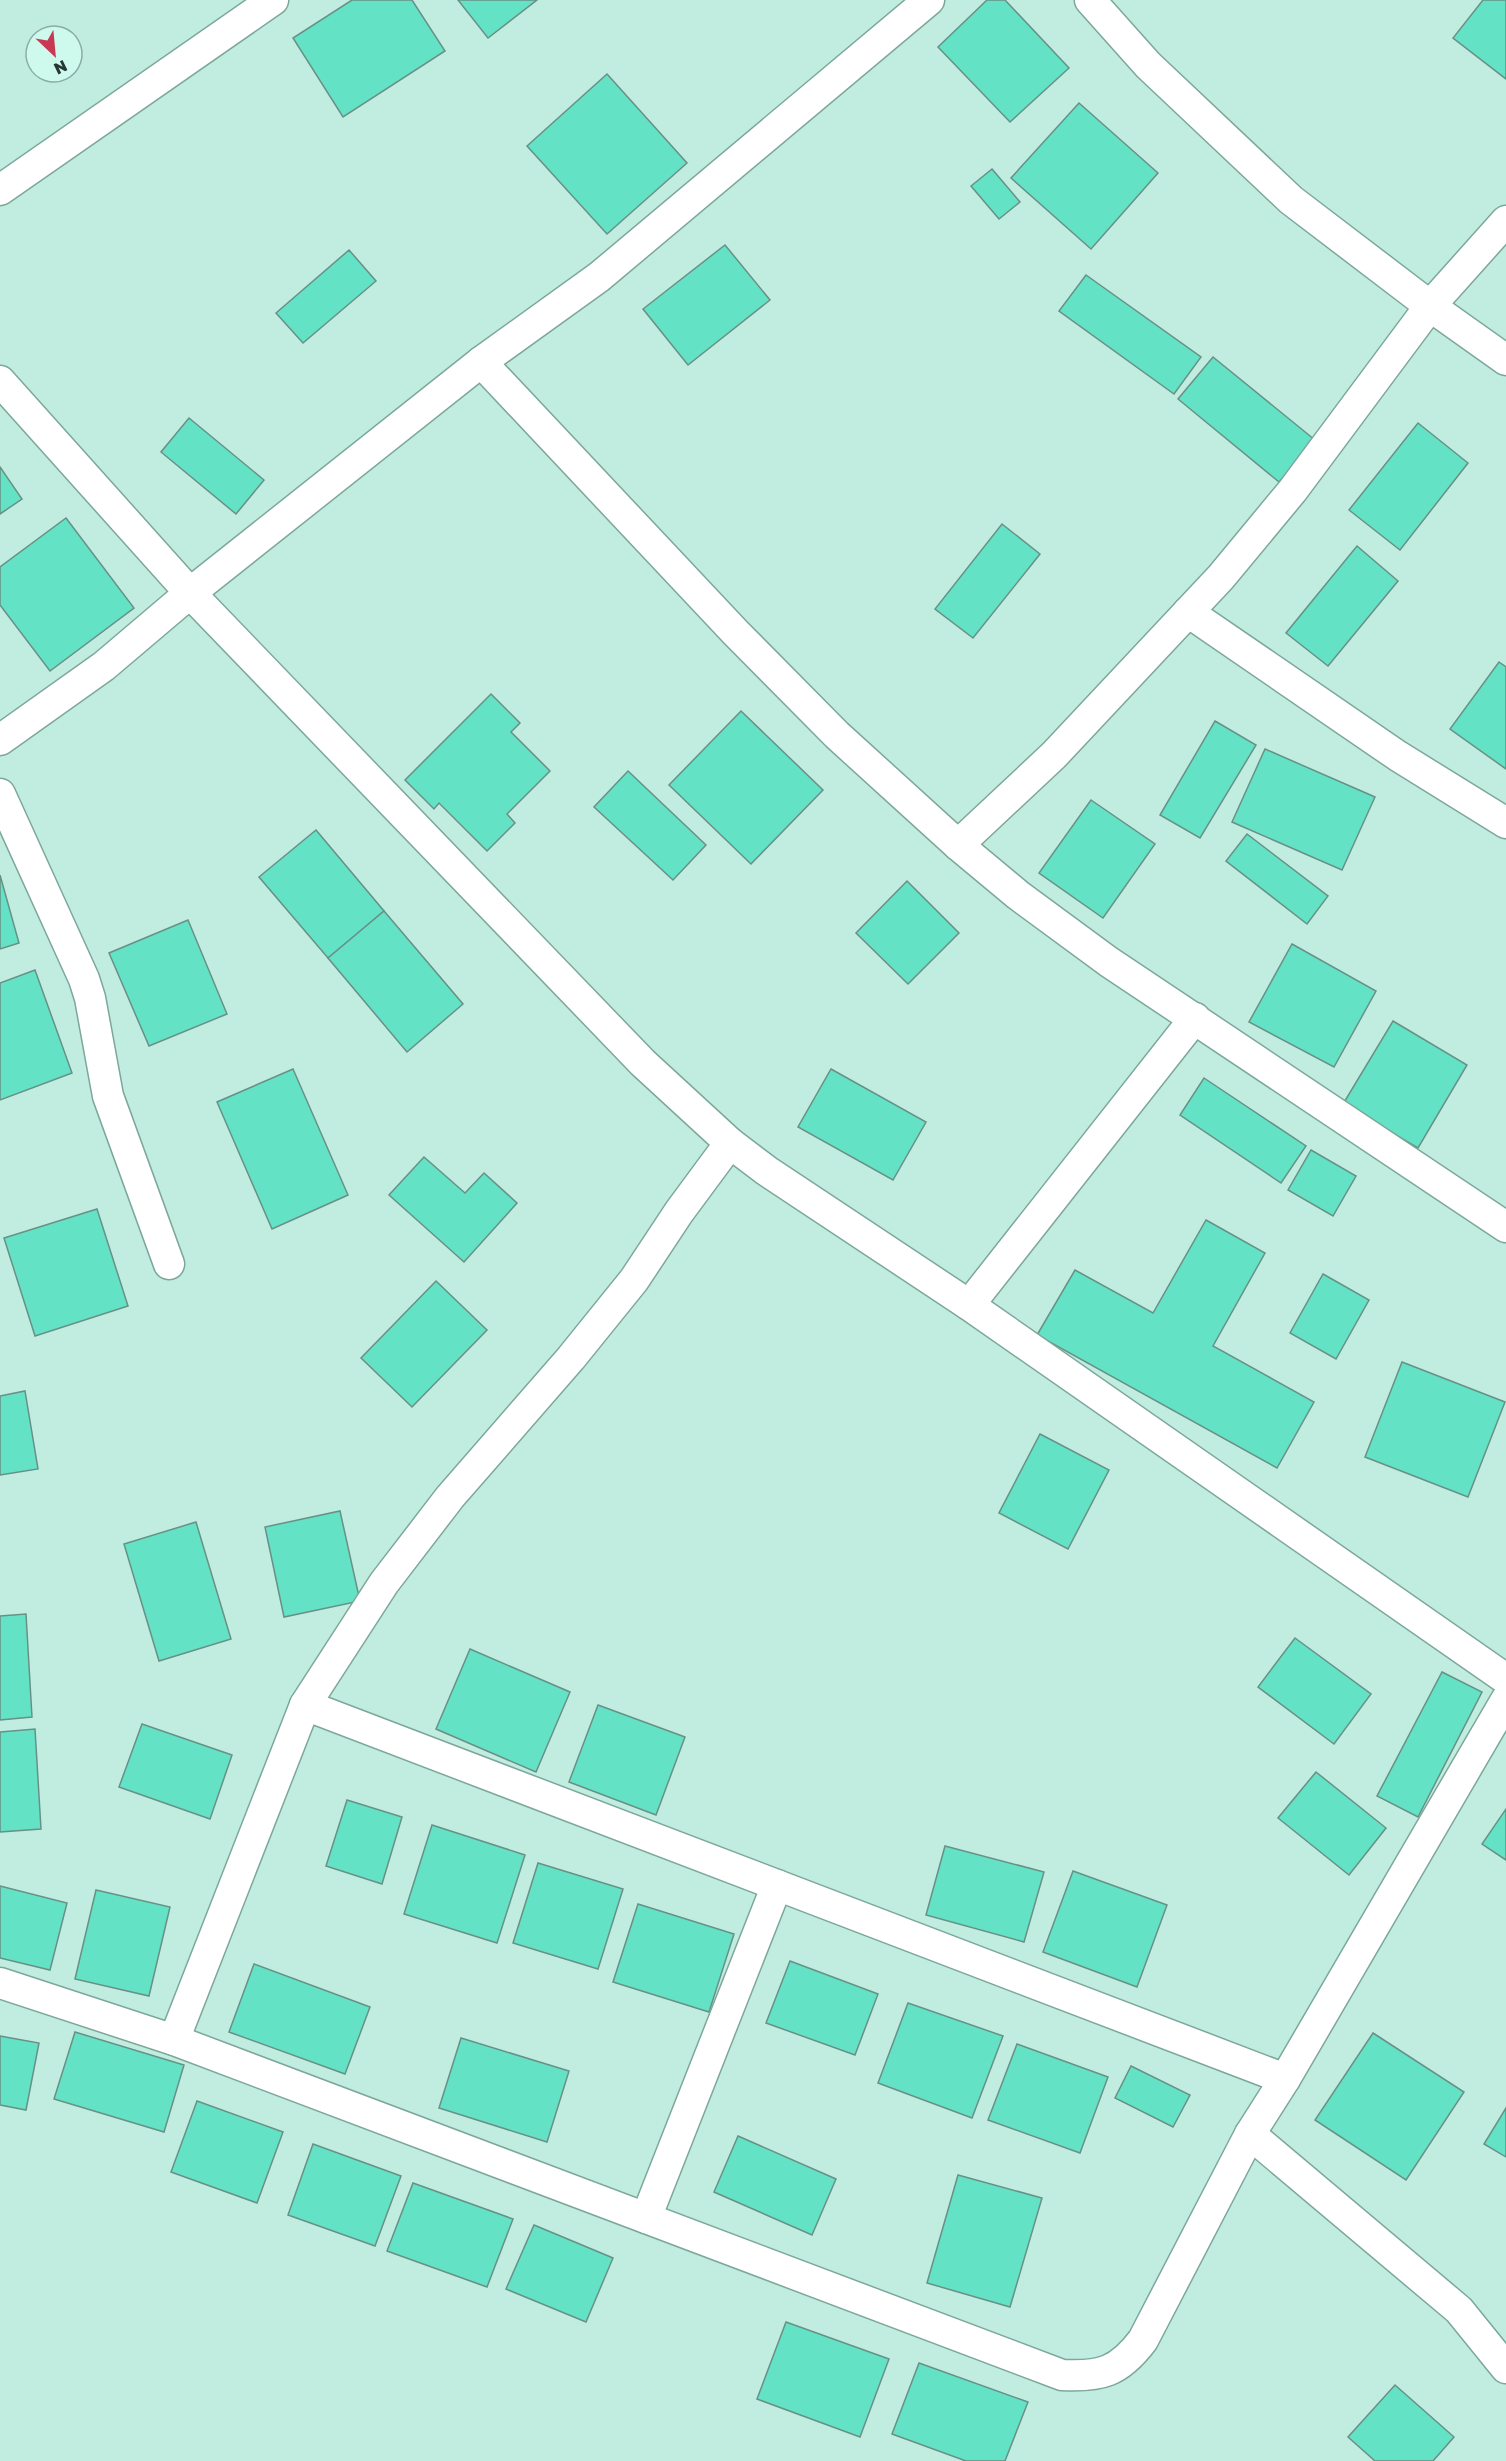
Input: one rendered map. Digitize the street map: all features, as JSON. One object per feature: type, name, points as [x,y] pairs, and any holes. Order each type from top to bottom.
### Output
[{"type":"street","points":[[0,190],[273,0]]},
{"type":"street","points":[[0,740],[104,666],[190,593],[481,362],[599,277],[929,0]]},
{"type":"street","points":[[1090,0],[1148,65],[1291,200],[1430,306],[1506,360]]},
{"type":"street","points":[[958,845],[1054,755],[1221,577],[1293,490],[1430,306],[1506,221]]},
{"type":"street","points":[[481,362],[736,633],[837,735],[958,845],[1018,895],[1109,962],[1506,1227]]},
{"type":"street","points":[[0,381],[190,593],[643,1063],[730,1143],[767,1171],[969,1305],[1506,1679]]},
{"type":"street","points":[[1188,612],[1398,756],[1506,824]]},
{"type":"street","points":[[0,794],[84,979],[90,998],[108,1096],[169,1264]]},
{"type":"street","points":[[969,1305],[1195,1018]]},
{"type":"street","points":[[174,2040],[305,1705],[384,1583],[450,1497],[571,1358],[634,1280],[678,1212],[730,1143]]},
{"type":"street","points":[[0,1983],[174,2040],[1062,2375],[1088,2376],[1111,2370],[1130,2357],[1143,2340],[1250,2134],[1285,2079],[1506,1700]]},
{"type":"street","points":[[305,1705],[1285,2079]]},
{"type":"street","points":[[646,2218],[777,1886]]},
{"type":"street","points":[[1250,2134],[1459,2310],[1506,2368]]},
{"type":"building","points":[[352,0],[412,0],[445,51],[343,117],[293,38]]},
{"type":"building","points":[[458,0],[537,0],[488,38]]},
{"type":"building","points":[[987,0],[1005,0],[1069,68],[1010,122],[938,47]]},
{"type":"building","points":[[1483,0],[1506,0],[1506,79],[1453,38]]},
{"type":"building","points":[[607,74],[687,163],[607,234],[527,146]]},
{"type":"building","points":[[1079,103],[1158,173],[1091,249],[1011,178]]},
{"type":"building","points":[[992,169],[1020,202],[999,219],[971,186]]},
{"type":"building","points":[[725,245],[770,300],[688,365],[643,309]]},
{"type":"building","points":[[349,250],[376,281],[303,343],[276,313]]},
{"type":"building","points":[[1086,275],[1201,357],[1174,394],[1059,311]]},
{"type":"building","points":[[1213,357],[1315,440],[1279,482],[1178,399]]},
{"type":"building","points":[[189,418],[264,480],[236,514],[161,452]]},
{"type":"building","points":[[1418,423],[1468,463],[1400,550],[1349,510]]},
{"type":"building","points":[[0,467],[22,499],[0,514]]},
{"type":"building","points":[[66,518],[134,608],[50,671],[0,605],[0,567]]},
{"type":"building","points":[[1002,524],[1040,554],[973,638],[935,609]]},
{"type":"building","points":[[1357,546],[1398,581],[1328,666],[1286,633]]},
{"type":"building","points":[[1499,662],[1506,667],[1506,769],[1450,729]]},
{"type":"building","points":[[491,694],[520,723],[511,732],[550,771],[507,814],[515,823],[487,851],[439,803],[434,809],[405,780]]},
{"type":"building","points":[[741,711],[823,790],[751,864],[669,785]]},
{"type":"building","points":[[1215,721],[1256,745],[1200,838],[1160,815]]},
{"type":"building","points":[[1265,749],[1375,797],[1342,870],[1232,822]]},
{"type":"building","points":[[628,771],[706,845],[673,880],[594,807]]},
{"type":"building","points":[[1091,800],[1155,844],[1103,918],[1039,873]]},
{"type":"building","points":[[316,830],[384,911],[328,958],[259,877]]},
{"type":"building","points":[[1247,834],[1328,896],[1307,924],[1226,861]]},
{"type":"building","points":[[0,875],[19,943],[0,949]]},
{"type":"building","points":[[907,881],[959,933],[908,984],[856,933]]},
{"type":"building","points":[[384,911],[463,1004],[407,1052],[328,958]]},
{"type":"building","points":[[188,920],[227,1014],[149,1046],[109,953]]},
{"type":"building","points":[[1292,944],[1376,991],[1334,1067],[1249,1022]]},
{"type":"building","points":[[35,970],[72,1073],[0,1100],[0,983]]},
{"type":"building","points":[[1393,1021],[1467,1065],[1418,1148],[1343,1104]]},
{"type":"building","points":[[293,1069],[348,1195],[272,1229],[217,1102]]},
{"type":"building","points":[[831,1069],[926,1122],[893,1180],[798,1127]]},
{"type":"building","points":[[1204,1078],[1306,1146],[1281,1183],[1180,1115]]},
{"type":"building","points":[[1311,1150],[1356,1176],[1333,1216],[1288,1190]]},
{"type":"building","points":[[424,1157],[465,1193],[484,1173],[517,1203],[464,1262],[389,1195]]},
{"type":"building","points":[[97,1209],[128,1306],[35,1336],[4,1238]]},
{"type":"building","points":[[1206,1220],[1265,1253],[1213,1346],[1314,1402],[1277,1468],[1037,1335],[1075,1270],[1153,1313]]},
{"type":"building","points":[[1323,1274],[1369,1300],[1336,1359],[1290,1333]]},
{"type":"building","points":[[436,1281],[487,1330],[412,1407],[361,1358]]},
{"type":"building","points":[[1402,1362],[1505,1402],[1468,1497],[1365,1457]]},
{"type":"building","points":[[25,1391],[38,1469],[0,1475],[0,1396]]},
{"type":"building","points":[[1040,1434],[1109,1470],[1068,1549],[999,1513]]},
{"type":"building","points":[[340,1511],[360,1601],[284,1617],[265,1527]]},
{"type":"building","points":[[196,1522],[231,1639],[159,1661],[124,1544]]},
{"type":"building","points":[[26,1614],[32,1717],[0,1720],[0,1616]]},
{"type":"building","points":[[1295,1638],[1371,1694],[1334,1744],[1258,1687]]},
{"type":"building","points":[[470,1649],[570,1692],[536,1772],[436,1729]]},
{"type":"building","points":[[1442,1672],[1482,1692],[1418,1817],[1377,1796]]},
{"type":"building","points":[[598,1705],[685,1737],[656,1815],[569,1782]]},
{"type":"building","points":[[142,1724],[232,1755],[210,1819],[119,1787]]},
{"type":"building","points":[[35,1729],[41,1829],[0,1832],[0,1732]]},
{"type":"building","points":[[1316,1772],[1386,1828],[1349,1875],[1278,1818]]},
{"type":"building","points":[[347,1800],[402,1817],[382,1884],[326,1866]]},
{"type":"building","points":[[1506,1809],[1506,1860],[1482,1844]]},
{"type":"building","points":[[432,1825],[525,1855],[497,1943],[404,1914]]},
{"type":"building","points":[[945,1846],[1044,1872],[1024,1942],[926,1915]]},
{"type":"building","points":[[538,1863],[623,1889],[598,1969],[513,1943]]},
{"type":"building","points":[[1073,1871],[1167,1905],[1137,1987],[1043,1952]]},
{"type":"building","points":[[0,1886],[67,1903],[50,1970],[0,1958]]},
{"type":"building","points":[[96,1890],[170,1907],[149,1996],[75,1979]]},
{"type":"building","points":[[638,1904],[734,1934],[709,2012],[613,1982]]},
{"type":"building","points":[[790,1961],[878,1994],[855,2055],[766,2023]]},
{"type":"building","points":[[254,1964],[370,2007],[345,2074],[229,2032]]},
{"type":"building","points":[[908,2003],[1003,2036],[972,2118],[878,2083]]},
{"type":"building","points":[[75,2032],[184,2065],[164,2132],[54,2099]]},
{"type":"building","points":[[1373,2033],[1464,2092],[1406,2180],[1315,2120]]},
{"type":"building","points":[[0,2036],[39,2043],[26,2110],[0,2105]]},
{"type":"building","points":[[461,2038],[569,2071],[547,2142],[439,2108]]},
{"type":"building","points":[[1017,2044],[1108,2077],[1080,2153],[988,2120]]},
{"type":"building","points":[[1131,2066],[1190,2095],[1173,2127],[1115,2098]]},
{"type":"building","points":[[197,2101],[283,2132],[257,2203],[171,2172]]},
{"type":"building","points":[[1506,2108],[1506,2157],[1484,2144]]},
{"type":"building","points":[[738,2136],[836,2179],[812,2235],[714,2192]]},
{"type":"building","points":[[313,2144],[401,2176],[375,2246],[288,2215]]},
{"type":"building","points":[[958,2175],[1042,2198],[1010,2307],[927,2283]]},
{"type":"building","points":[[413,2183],[513,2219],[487,2287],[387,2251]]},
{"type":"building","points":[[534,2225],[613,2258],[586,2322],[506,2289]]},
{"type":"building","points":[[786,2322],[889,2359],[860,2437],[757,2399]]},
{"type":"building","points":[[919,2363],[1028,2402],[1005,2461],[966,2461],[892,2434]]},
{"type":"building","points":[[1395,2385],[1454,2437],[1433,2461],[1375,2461],[1348,2437]]}]
